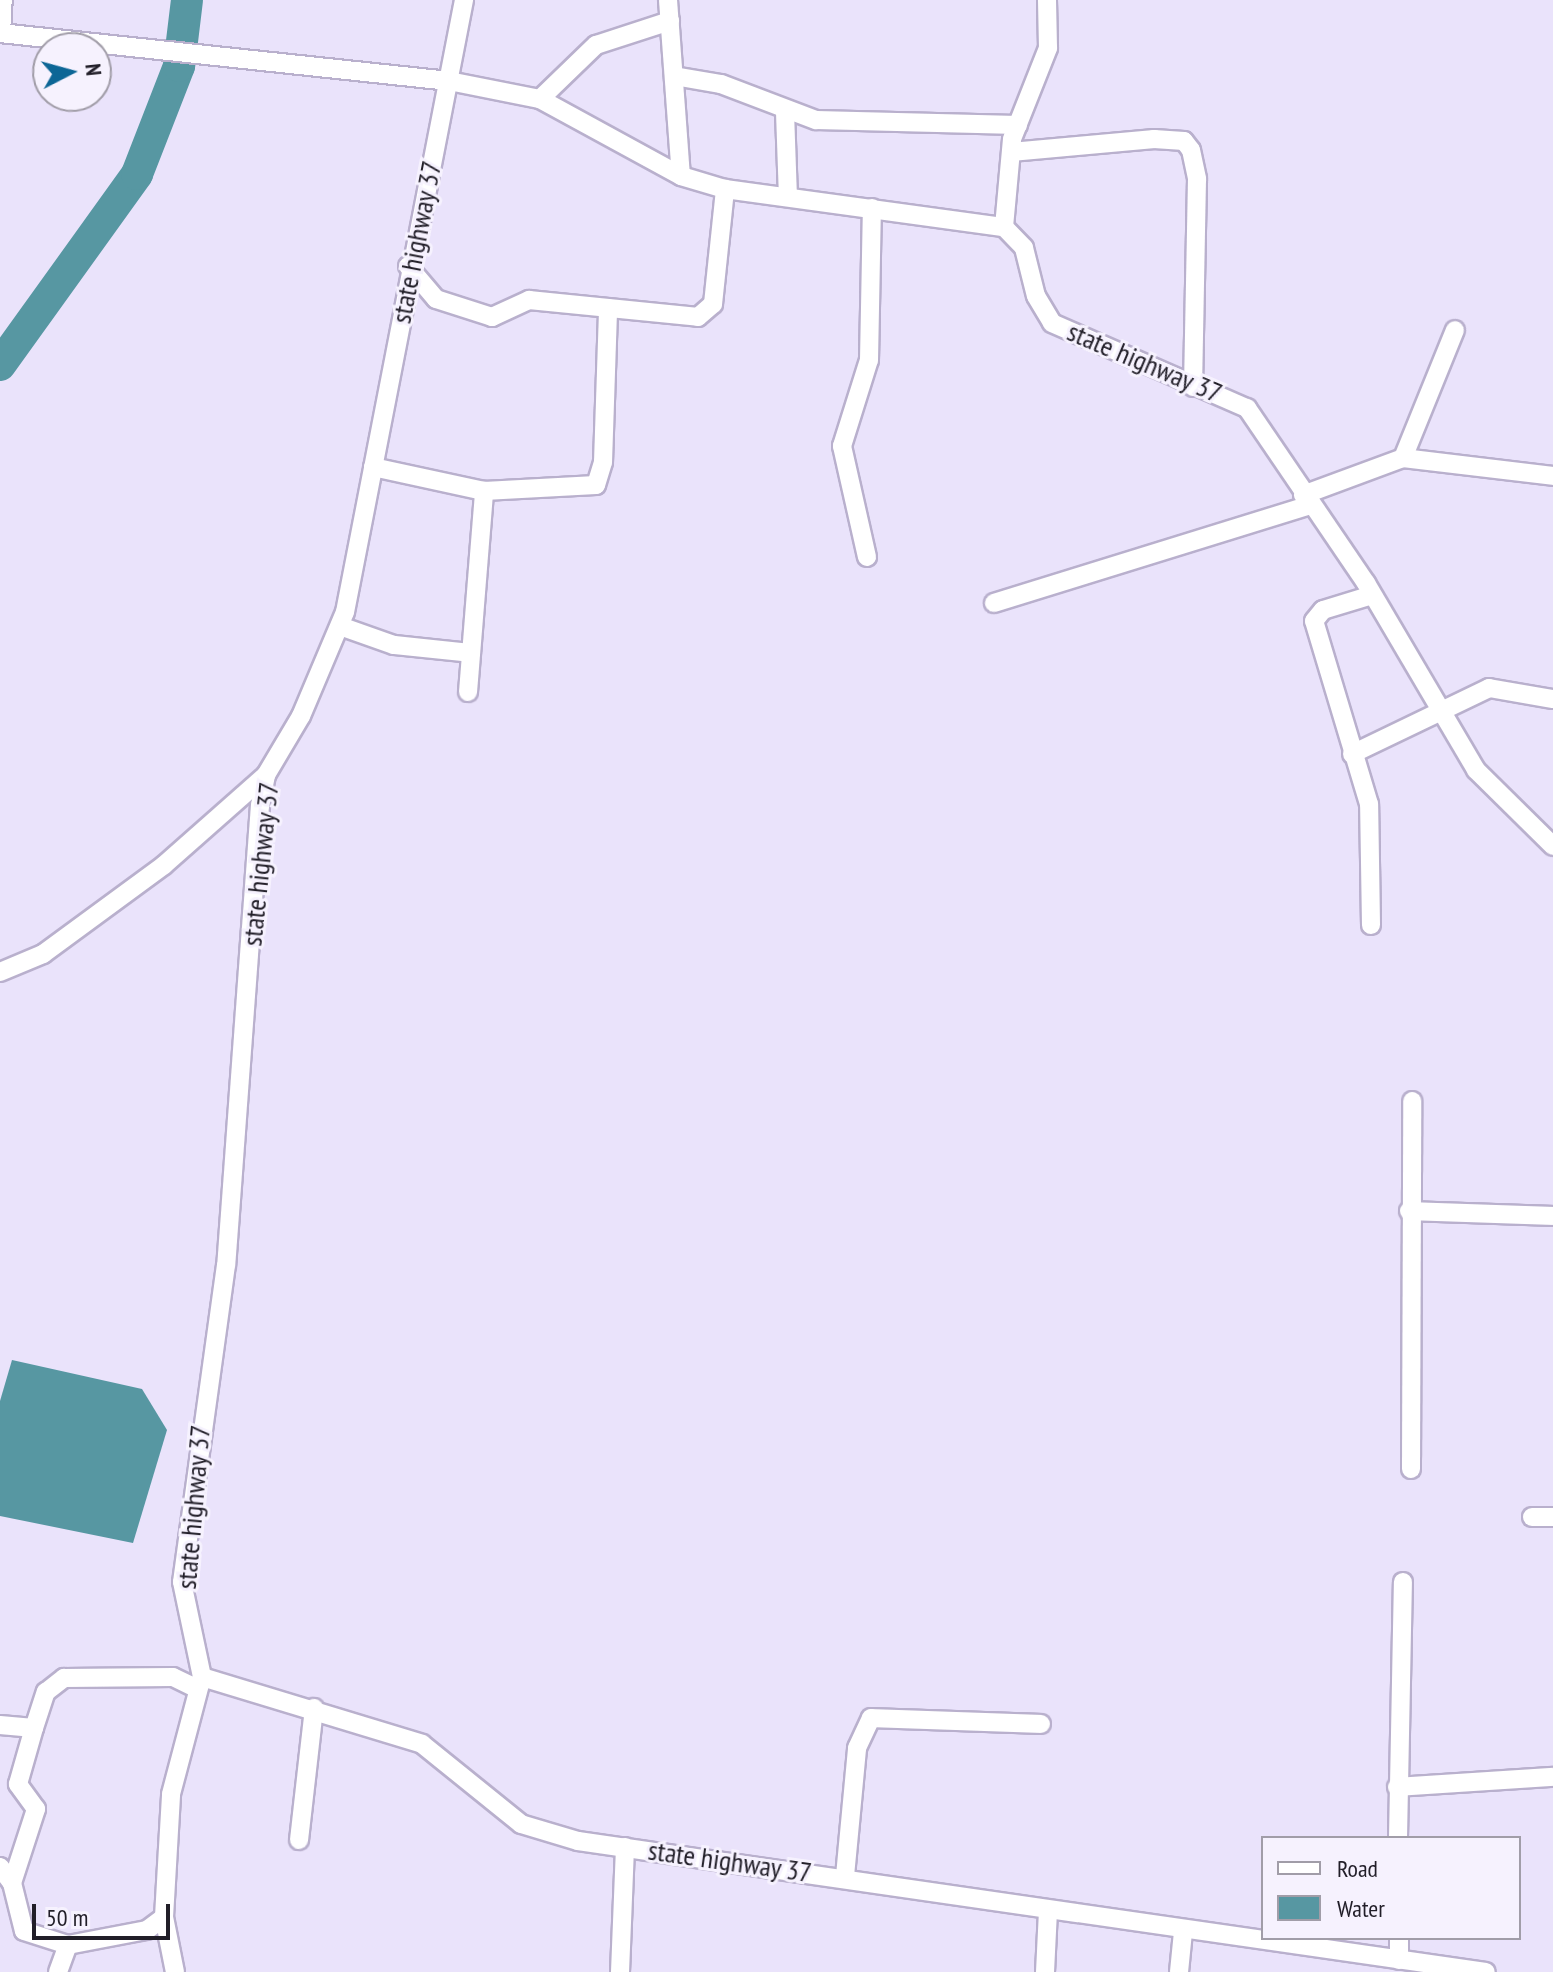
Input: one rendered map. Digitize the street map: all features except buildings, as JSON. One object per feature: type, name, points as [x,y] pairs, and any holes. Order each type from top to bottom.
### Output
[{"type":"street","points":[[3,0],[1,33],[48,40],[259,55],[449,81],[540,99],[681,176],[725,189],[1004,227],[1011,152],[1018,125],[1048,48],[1047,0]]},
{"type":"street","name":"state highway 37","points":[[464,0],[408,266],[373,467],[340,626],[266,775],[226,1265],[182,1582],[199,1682],[314,1708],[422,1744],[521,1824],[625,1847],[845,1876],[1183,1932],[1486,1972]]},
{"type":"street","points":[[668,0],[681,176]]},
{"type":"street","points":[[540,99],[596,45],[670,21]]},
{"type":"street","points":[[674,76],[735,88],[785,112],[816,120],[1018,125]]},
{"type":"street","points":[[785,112],[788,196]]},
{"type":"street","points":[[1011,152],[1154,139],[1184,141],[1191,150],[1197,179],[1193,387]]},
{"type":"street","points":[[408,266],[436,299],[492,317],[529,300],[683,318],[707,313],[725,189]]},
{"type":"street","points":[[867,557],[842,446],[869,360],[872,208]]},
{"type":"street","name":"state highway 37","points":[[1004,227],[1024,248],[1036,296],[1052,323],[1247,408],[1372,595],[1476,770],[1553,846]]},
{"type":"street","points":[[373,467],[484,491],[588,489],[602,477],[608,308]]},
{"type":"street","points":[[1403,458],[1455,330]]},
{"type":"street","points":[[994,603],[1307,500],[1403,458],[1553,476]]},
{"type":"street","points":[[468,692],[484,491]]},
{"type":"street","points":[[1371,925],[1371,816],[1314,621],[1323,610],[1372,595]]},
{"type":"street","points":[[340,626],[385,643],[471,653]]},
{"type":"street","points":[[1352,754],[1438,709],[1489,688],[1553,699]]},
{"type":"street","points":[[0,972],[43,954],[164,865],[266,775]]},
{"type":"street","points":[[1411,1469],[1409,1211],[1412,1101]]},
{"type":"street","points":[[1409,1211],[1553,1216]]},
{"type":"street","points":[[1532,1517],[1553,1517]]},
{"type":"street","points":[[1398,1836],[1403,1582]]},
{"type":"street","points":[[12,1883],[36,1809],[18,1784],[46,1692],[64,1678],[173,1677],[199,1682],[171,1794],[164,1917],[175,1972]]},
{"type":"street","points":[[299,1840],[314,1708]]},
{"type":"street","points":[[845,1876],[857,1748],[871,1718],[1041,1724]]},
{"type":"street","points":[[0,1725],[34,1728]]},
{"type":"street","points":[[1397,1787],[1553,1777]]},
{"type":"street","points":[[620,1972],[625,1847]]},
{"type":"street","points":[[0,1867],[12,1883],[24,1931],[68,1945],[147,1930],[164,1917]]},
{"type":"street","points":[[1045,1972],[1048,1910]]},
{"type":"street","points":[[1179,1972],[1183,1932]]},
{"type":"street","points":[[1399,1940],[1399,1960]]},
{"type":"street","points":[[58,1972],[68,1945]]},
{"type":"water","points":[[12,1360],[142,1389],[167,1430],[133,1543],[0,1516],[0,1401]]},
{"type":"waterway","points":[[0,365],[137,174],[179,66],[187,0]]}]
